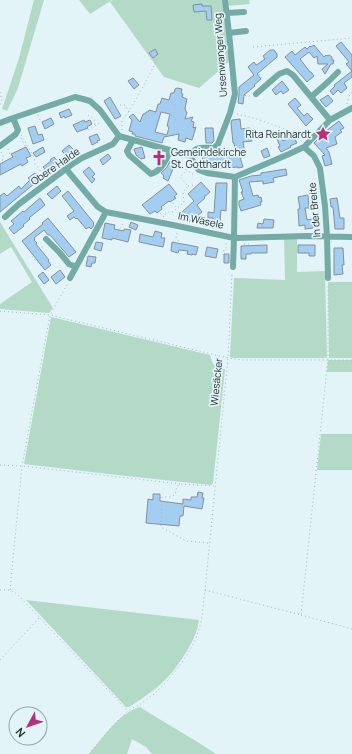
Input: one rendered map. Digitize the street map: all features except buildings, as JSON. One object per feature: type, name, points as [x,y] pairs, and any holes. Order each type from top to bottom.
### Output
[{"type":"street","name":"Ursenwanger Weg","points":[[191,156],[193,151],[197,148],[214,148],[218,144],[235,94],[225,0]]},
{"type":"street","points":[[227,13],[244,12]]},
{"type":"street","points":[[229,33],[246,31]]},
{"type":"street","points":[[256,94],[279,74],[287,72],[293,75],[330,120]]},
{"type":"street","points":[[311,97],[338,72]]},
{"type":"street","points":[[0,123],[75,97],[90,101],[100,110],[120,136],[191,156],[194,164],[199,170],[207,173],[235,177],[304,147],[330,120],[349,110]]},
{"type":"street","points":[[0,149],[18,131],[13,118]]},
{"type":"street","name":"Obere Halde","points":[[4,217],[66,169],[82,158],[112,144],[120,136]]},
{"type":"street","points":[[133,140],[127,151],[128,155],[151,174],[156,172],[168,158],[170,150]]},
{"type":"street","name":"In der Breite","points":[[304,147],[314,156],[320,168],[325,206],[328,278]]},
{"type":"street","points":[[66,169],[98,207],[106,212],[70,278]]},
{"type":"street","points":[[233,267],[235,177]]},
{"type":"street","name":"Im Wäsele","points":[[106,212],[234,238],[306,236],[352,237]]},
{"type":"street","points":[[48,240],[69,264],[76,267]]},
{"type":"path","points":[[253,47],[352,38]]},
{"type":"path","points":[[120,136],[122,132],[122,120],[129,112],[143,88],[158,58]]},
{"type":"path","points":[[259,74],[264,80],[262,82]]},
{"type":"path","points":[[0,92],[2,100],[0,106]]},
{"type":"path","points":[[349,110],[347,101],[352,92]]},
{"type":"path","points":[[235,94],[250,96],[256,94]]},
{"type":"path","points":[[173,101],[176,108],[173,118],[177,123]]},
{"type":"path","points":[[120,105],[125,105],[129,112]]},
{"type":"path","points":[[229,115],[238,113],[294,132],[317,133]]},
{"type":"path","points":[[88,116],[94,120],[95,126]]},
{"type":"path","points":[[88,130],[107,119]]},
{"type":"path","points":[[18,131],[25,146]]},
{"type":"path","points":[[18,131],[34,157],[34,164],[49,182]]},
{"type":"path","points":[[7,148],[10,154],[14,154],[18,160]]},
{"type":"path","points":[[0,149],[4,156],[2,163],[3,166]]},
{"type":"path","points":[[168,158],[194,175]]},
{"type":"path","points":[[186,170],[180,177],[188,186]]},
{"type":"path","points":[[187,205],[184,202],[183,192],[188,186],[194,185]]},
{"type":"path","points":[[163,216],[173,212],[184,202]]},
{"type":"path","points":[[173,203],[177,208]]},
{"type":"path","points":[[160,213],[169,224]]},
{"type":"path","points":[[117,236],[120,228],[124,225],[127,216]]},
{"type":"path","points":[[177,233],[176,238],[179,241]]},
{"type":"path","points":[[41,266],[31,255],[48,240]]},
{"type":"path","points":[[223,255],[224,250],[226,249],[226,243]]},
{"type":"path","name":"Wiesäcker","points":[[89,754],[119,718],[141,704],[155,693],[164,683],[177,668],[193,644],[199,631],[205,590],[228,358],[233,267]]},
{"type":"path","points":[[10,590],[22,466],[50,315],[70,278]]},
{"type":"path","points":[[301,615],[328,359],[328,278]]},
{"type":"path","points":[[0,311],[50,315],[228,358],[242,360],[352,360]]},
{"type":"path","points":[[0,465],[22,466],[181,484],[215,486]]},
{"type":"path","points":[[181,484],[177,486],[175,495],[170,497],[162,497],[161,527],[186,541],[209,543]]},
{"type":"path","points":[[0,590],[10,590],[16,594],[128,711]]},
{"type":"path","points":[[205,590],[352,629]]},
{"type":"path","points":[[0,660],[39,617]]},
{"type":"green space","points":[[34,0],[44,0],[18,88],[7,111],[2,109],[19,58]]},
{"type":"green space","points":[[79,0],[112,0],[90,14]]},
{"type":"green space","points":[[113,0],[223,0],[230,61],[199,88],[164,77],[110,2]]},
{"type":"green space","points":[[226,0],[249,0],[250,4],[227,6]]},
{"type":"green space","points":[[0,222],[53,308],[49,313],[0,309],[0,304],[32,282],[11,247],[0,254]]},
{"type":"green space","points":[[284,238],[297,239],[297,272],[325,271],[327,358],[230,357],[234,278],[285,280]]},
{"type":"green space","points":[[328,282],[352,282],[352,358],[329,358]]},
{"type":"green space","points":[[51,317],[210,355],[214,365],[218,368],[225,369],[213,483],[211,485],[24,464]]},
{"type":"green space","points":[[328,360],[352,360],[352,372],[327,372]]},
{"type":"green space","points":[[321,434],[352,434],[352,470],[317,470]]},
{"type":"green space","points":[[26,600],[199,620],[197,630],[191,644],[173,671],[152,692],[129,707],[126,707]]},
{"type":"green space","points":[[140,707],[216,754],[152,754],[146,747],[132,739],[127,754],[89,754],[125,714]]},
{"type":"place","name":"Rita Reinhardt","points":[[323,134]]},
{"type":"place","name":"Gemeindekirche St. Gotthardt","points":[[159,158]]}]
